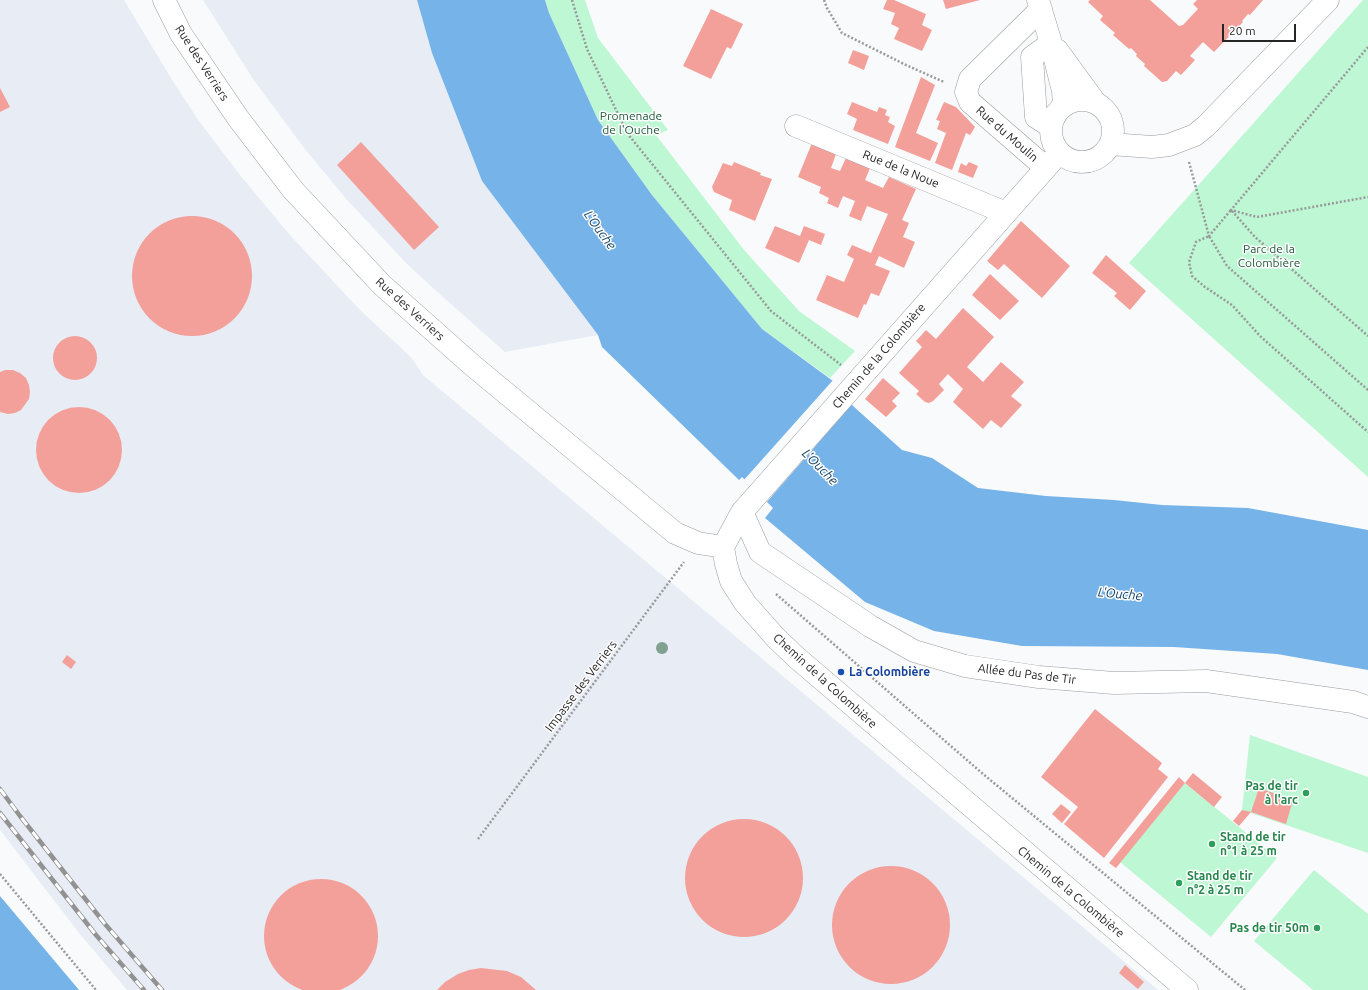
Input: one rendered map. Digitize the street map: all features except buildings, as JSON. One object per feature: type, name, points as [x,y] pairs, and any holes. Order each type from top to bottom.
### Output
[{"type":"street","name":"Rue des Verriers","points":[[164,0],[181,34],[238,118],[279,172],[293,190],[382,285],[472,365],[675,533],[698,543],[723,547]]},
{"type":"street","points":[[1110,144],[1152,146],[1169,145],[1195,135],[1206,126],[1328,0]]},
{"type":"street","points":[[966,92],[970,79],[1039,5],[1051,43],[1063,90],[1064,105]]},
{"type":"street","points":[[1051,43],[1095,102],[1108,113],[1113,128],[1113,136],[1110,144],[1100,157],[1087,161],[1074,161],[1066,158],[1053,160],[1050,126],[1057,111],[1072,101],[1088,100],[1095,102]]},
{"type":"street","points":[[1050,126],[1036,117],[1032,57],[1051,43]]},
{"type":"street","name":"Rue du Moulin","points":[[966,92],[970,102],[1053,160]]},
{"type":"street","name":"Rue de la Noue","points":[[796,126],[1006,213]]},
{"type":"street","name":"Chemin de la Colombière","points":[[1053,160],[742,512],[723,547],[731,581],[745,603],[776,638],[797,658],[1187,990]]},
{"type":"street","name":"Allée du Pas de Tir","points":[[742,512],[760,552],[870,626],[921,653],[965,666],[1039,677],[1114,683],[1206,681],[1353,702],[1368,707]]},
{"type":"path","points":[[572,0],[587,49],[627,133],[771,311],[859,379]]},
{"type":"path","points":[[824,0],[826,8],[842,33],[906,65],[966,92]]},
{"type":"path","points":[[1368,47],[1209,236],[1196,242],[1189,262],[1192,276],[1232,305],[1260,336],[1368,432]]},
{"type":"path","points":[[1184,140],[1209,236],[1227,266],[1368,390]]},
{"type":"path","points":[[1231,210],[1257,216],[1368,197]]},
{"type":"path","points":[[1231,210],[1255,237],[1368,336]]},
{"type":"path","name":"Impasse des Verriers","points":[[478,839],[698,543]]},
{"type":"path","points":[[770,589],[983,774],[1245,990]]},
{"type":"path","points":[[0,874],[96,990]]},
{"type":"shaded area","points":[[0,0],[124,0],[174,83],[199,121],[240,175],[289,234],[361,311],[411,357],[423,375],[1158,990],[127,990],[79,933],[0,830]]},
{"type":"shaded area","points":[[203,0],[417,0],[432,53],[482,181],[598,335],[505,352],[407,264],[348,201],[304,148],[253,79]]},
{"type":"green space","name":"Promenade de l'Ouche","points":[[545,0],[585,0],[598,38],[668,130],[656,135],[744,250],[799,311],[855,351],[830,378],[762,329],[652,195],[598,120],[549,13]]},
{"type":"green space","name":"Parc de la Colombière","points":[[1363,0],[1368,0],[1368,477],[1129,263]]},
{"type":"green space","name":"Pas de tir à l'arc","points":[[1250,735],[1368,777],[1368,853],[1242,810]]},
{"type":"green space","points":[[1185,783],[1277,858],[1211,937],[1120,862]]},
{"type":"green space","name":"Pas de tir 50m","points":[[1314,870],[1368,914],[1368,990],[1313,990],[1254,941]]},
{"type":"water","name":"L'Ouche","points":[[417,0],[545,0],[549,13],[598,120],[652,195],[762,329],[833,381],[853,406],[902,450],[932,458],[978,488],[1046,496],[1114,500],[1162,505],[1248,508],[1368,530],[1368,670],[1277,654],[1174,647],[1022,646],[934,631],[865,602],[765,518],[773,508],[742,477],[739,480],[602,347],[598,335],[482,181],[432,53]]},
{"type":"water","points":[[0,896],[79,990],[0,990]]},
{"type":"pier","points":[[834,379],[853,403],[765,504],[743,481]]},
{"type":"railway","points":[[0,789],[105,924],[162,990]]},
{"type":"railway","points":[[0,813],[96,935],[144,990]]},
{"type":"place","name":"La Colombière","points":[[841,672]]},
{"type":"place","name":"Pas de tir à l'arc","points":[[1306,793]]},
{"type":"place","name":"Stand de tir n°1 à 25 m","points":[[1212,844]]},
{"type":"place","name":"Stand de tir n°2 à 25 m","points":[[1179,883]]},
{"type":"place","name":"Pas de tir 50m","points":[[1317,928]]}]
